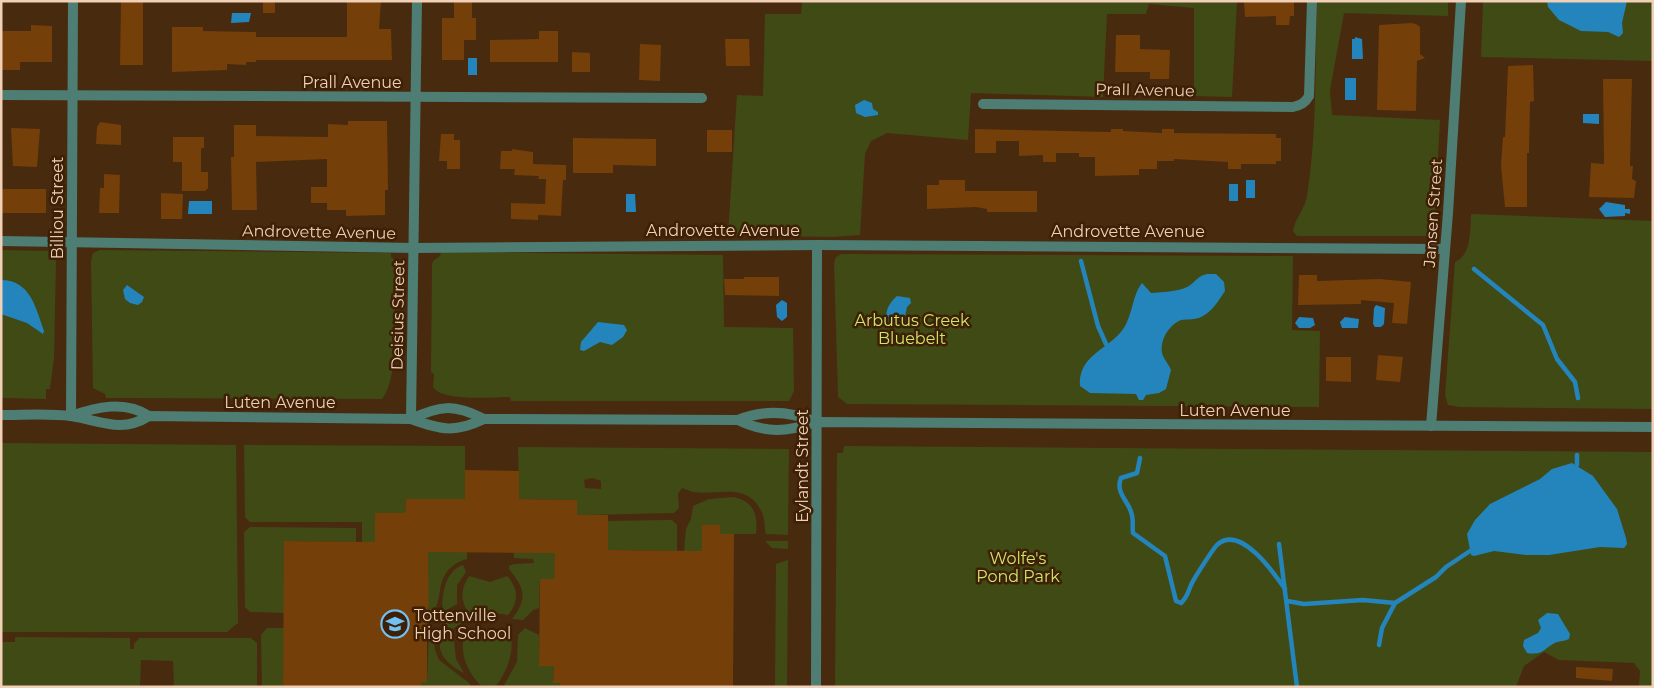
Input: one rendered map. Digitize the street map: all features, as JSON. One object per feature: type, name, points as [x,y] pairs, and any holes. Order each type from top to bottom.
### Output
[{"type":"street","name":"Billiou Street","points":[[71,416],[73,1]]},
{"type":"street","name":"Deisius Street","points":[[411,419],[418,1]]},
{"type":"street","name":"Prall Avenue","points":[[983,104],[1293,107],[1306,102],[1310,89],[1312,1]]},
{"type":"street","name":"Jansen Street","points":[[1431,426],[1445,249],[1461,1]]},
{"type":"street","name":"Prall Avenue","points":[[1,95],[702,98]]},
{"type":"street","name":"Androvette Avenue","points":[[1,242],[414,248],[817,245],[1445,249]]},
{"type":"street","name":"Eylandt Street","points":[[816,687],[817,245]]},
{"type":"street","name":"Luten Avenue","points":[[71,416],[99,406],[137,408],[149,416]]},
{"type":"street","name":"Luten Avenue","points":[[411,419],[435,408],[465,409],[484,419]]},
{"type":"street","name":"Luten Avenue","points":[[1,415],[71,416],[98,424],[136,424],[149,416],[411,419],[435,427],[464,428],[484,419],[738,420],[755,413],[795,413],[816,422]]},
{"type":"street","name":"Luten Avenue","points":[[738,420],[757,429],[794,430],[816,422],[1653,428]]},
{"type":"green space","points":[[802,1],[1237,1],[1232,97],[1194,96],[1194,8],[1149,4],[1146,14],[1107,14],[1103,97],[971,93],[968,140],[887,133],[871,141],[865,154],[860,235],[832,237],[728,235],[737,95],[763,96],[765,14],[801,14]]},
{"type":"green space","points":[[1317,1],[1448,1],[1448,16],[1344,13],[1330,90],[1332,115],[1440,120],[1434,227],[1428,236],[1297,236],[1293,231],[1306,201],[1310,172],[1315,99]]},
{"type":"green space","points":[[1483,1],[1653,1],[1653,61],[1481,57]]},
{"type":"green space","points":[[1471,214],[1653,221],[1653,409],[1459,407],[1448,405],[1445,395],[1455,262],[1461,259],[1467,248]]},
{"type":"green space","points":[[1,250],[48,251],[56,261],[54,358],[50,389],[46,389],[46,399],[1,398]]},
{"type":"green space","points":[[100,250],[391,253],[391,257],[394,259],[395,352],[388,387],[382,399],[106,398],[105,394],[93,388],[91,261],[93,253]]},
{"type":"green space","points":[[441,252],[723,255],[724,327],[793,328],[794,391],[789,401],[511,401],[510,397],[468,398],[438,392],[433,387],[434,374],[431,372],[432,266],[433,261],[440,256]]},
{"type":"green space","name":"Arbutus Creek Bluebelt","points":[[841,254],[1293,256],[1292,330],[1320,331],[1319,407],[847,404],[838,397],[834,263],[836,257]]},
{"type":"green space","points":[[1,443],[236,445],[238,623],[227,632],[1,632]]},
{"type":"green space","points":[[244,445],[465,446],[465,499],[406,499],[405,518],[397,513],[375,513],[375,562],[362,562],[362,522],[250,522],[245,517]]},
{"type":"green space","name":"Wolfe's Pond Park","points":[[844,446],[1653,452],[1653,687],[1639,687],[1640,671],[1634,663],[1559,660],[1544,652],[1524,666],[1516,687],[835,687],[837,453],[843,453]]},
{"type":"green space","points":[[518,447],[789,449],[788,535],[766,534],[763,515],[757,504],[750,497],[742,493],[703,493],[682,488],[678,494],[679,508],[674,513],[585,515],[577,519],[577,500],[519,499]],"holes":[[[592,478],[601,481],[601,489],[585,488],[584,480]]]},
{"type":"green space","points":[[734,497],[746,502],[753,510],[756,520],[756,534],[720,534],[702,525],[702,551],[684,551],[686,529],[691,519],[693,506],[709,499]]},
{"type":"green space","points":[[672,520],[677,525],[677,551],[621,550],[607,562],[608,521]]},
{"type":"green space","points":[[250,527],[356,528],[356,542],[284,541],[284,613],[250,612],[245,607],[244,532]]},
{"type":"green space","points":[[765,541],[788,541],[788,549],[772,548]]},
{"type":"green space","points":[[562,544],[555,563],[554,579],[540,579],[539,608],[533,610],[523,620],[512,619],[521,605],[522,594],[521,588],[509,566],[534,563],[533,559],[514,558],[514,552]]},
{"type":"green space","points":[[431,545],[467,552],[467,559],[455,564],[447,571],[440,588],[437,604],[429,612],[423,562]]},
{"type":"green space","points":[[788,560],[787,687],[775,687],[776,564]]},
{"type":"green space","points":[[463,565],[466,572],[457,585],[457,604],[443,612],[444,591],[448,578],[452,572]]},
{"type":"green space","points":[[469,576],[490,582],[507,576],[514,586],[516,596],[512,610],[508,615],[484,611],[470,615],[464,605],[462,596]]},
{"type":"green space","points":[[458,609],[466,619],[453,629],[444,627],[445,616]]},
{"type":"green space","points":[[267,628],[284,628],[283,687],[262,687],[261,635]]},
{"type":"green space","points":[[510,628],[512,644],[510,659],[504,673],[496,686],[480,685],[464,659],[463,644],[467,629],[488,636]]},
{"type":"green space","points":[[525,628],[539,635],[539,666],[554,666],[553,683],[560,683],[559,687],[503,687],[517,662],[518,635]]},
{"type":"green space","points":[[429,630],[433,634],[435,650],[439,660],[469,683],[471,687],[421,687],[421,682],[427,681]]},
{"type":"green space","points":[[15,637],[130,638],[130,649],[134,649],[134,644],[139,638],[251,638],[257,643],[257,687],[174,687],[173,661],[141,660],[140,687],[1,687],[1,642],[15,642]]},
{"type":"green space","points":[[443,638],[454,641],[456,659],[464,673],[445,659],[442,654],[440,643]]},
{"type":"water","points":[[1547,1],[1627,1],[1622,23],[1623,33],[1619,37],[1608,32],[1581,31],[1559,20],[1548,7]]},
{"type":"water","points":[[232,13],[251,13],[249,22],[231,23]]},
{"type":"water","points":[[1355,37],[1362,39],[1363,59],[1352,59],[1352,39],[1355,39]]},
{"type":"water","points":[[468,58],[477,58],[477,75],[468,75]]},
{"type":"water","points":[[1345,78],[1356,78],[1356,100],[1345,100]]},
{"type":"water","points":[[864,100],[872,103],[873,109],[878,112],[878,115],[865,117],[856,113],[855,105]]},
{"type":"water","points":[[1583,114],[1599,114],[1599,124],[1583,123]]},
{"type":"water","points":[[1246,180],[1255,180],[1255,198],[1246,198]]},
{"type":"water","points":[[1229,184],[1238,184],[1238,201],[1229,201]]},
{"type":"water","points":[[626,194],[635,194],[636,212],[626,212]]},
{"type":"water","points":[[189,201],[212,201],[212,214],[188,214]]},
{"type":"water","points":[[1606,202],[1625,205],[1625,209],[1630,209],[1630,214],[1625,213],[1625,216],[1605,217],[1599,209]]},
{"type":"water","points":[[1216,274],[1224,282],[1225,291],[1208,313],[1196,319],[1176,322],[1168,330],[1162,346],[1163,356],[1171,370],[1166,389],[1159,393],[1146,395],[1143,400],[1139,400],[1136,394],[1090,393],[1080,386],[1080,376],[1088,361],[1114,339],[1124,327],[1142,283],[1151,293],[1169,292],[1187,287],[1201,276]]},
{"type":"water","points":[[1,280],[11,281],[26,290],[35,305],[44,331],[43,334],[27,323],[1,314]]},
{"type":"water","points":[[127,285],[144,297],[138,305],[130,303],[125,299],[123,290]]},
{"type":"water","points":[[897,296],[910,298],[911,303],[907,307],[903,326],[896,327],[888,325],[886,313]]},
{"type":"water","points":[[782,300],[787,303],[787,317],[782,321],[777,317],[776,305]]},
{"type":"water","points":[[1376,305],[1385,308],[1384,324],[1381,327],[1375,327],[1373,324],[1374,308]]},
{"type":"water","points":[[1299,317],[1313,318],[1315,325],[1310,328],[1299,328],[1295,323]]},
{"type":"water","points":[[1345,317],[1359,319],[1358,328],[1342,328],[1340,322]]},
{"type":"water","points":[[598,322],[624,325],[627,330],[623,337],[612,345],[600,342],[584,351],[580,350],[581,342]]},
{"type":"water","points":[[1572,463],[1593,476],[1617,509],[1626,538],[1627,544],[1624,548],[1600,547],[1549,555],[1526,555],[1494,551],[1471,555],[1467,534],[1475,520],[1490,504],[1540,479],[1552,469]]},
{"type":"water","points":[[1547,613],[1558,614],[1570,634],[1569,639],[1557,642],[1541,652],[1527,653],[1523,646],[1524,640],[1538,633],[1541,628],[1538,620]]},
{"type":"building","points":[[121,1],[143,1],[143,65],[120,65]]},
{"type":"building","points":[[263,1],[275,1],[275,13],[263,13]]},
{"type":"building","points":[[347,1],[381,1],[379,29],[391,29],[392,60],[256,60],[256,62],[246,62],[246,65],[227,64],[227,70],[172,72],[172,27],[203,27],[203,31],[256,32],[256,37],[347,37]]},
{"type":"building","points":[[454,1],[472,1],[472,18],[476,18],[476,40],[464,40],[464,60],[442,60],[442,18],[454,18]]},
{"type":"building","points":[[1294,1],[1294,16],[1290,16],[1289,25],[1276,25],[1276,16],[1245,17],[1244,2]]},
{"type":"building","points":[[1411,23],[1420,27],[1420,54],[1425,58],[1417,61],[1416,111],[1377,110],[1379,25]]},
{"type":"building","points":[[31,25],[52,26],[52,62],[20,62],[20,70],[1,70],[1,31],[31,31]]},
{"type":"building","points":[[539,31],[558,31],[558,62],[490,62],[490,40],[539,39]]},
{"type":"building","points":[[1116,35],[1140,35],[1140,49],[1170,50],[1169,79],[1150,79],[1150,72],[1115,72]]},
{"type":"building","points":[[725,39],[749,39],[750,66],[726,66]]},
{"type":"building","points":[[640,44],[661,45],[660,81],[639,80]]},
{"type":"building","points":[[572,52],[590,53],[590,72],[572,72]]},
{"type":"building","points":[[1533,65],[1534,101],[1530,102],[1529,153],[1527,153],[1527,207],[1505,207],[1501,165],[1503,137],[1505,137],[1508,66]]},
{"type":"building","points":[[1603,79],[1632,79],[1630,166],[1633,166],[1632,179],[1636,181],[1634,198],[1589,197],[1591,163],[1604,164]]},
{"type":"building","points":[[348,121],[387,121],[388,190],[385,190],[385,215],[346,216],[346,210],[327,210],[327,203],[311,203],[311,187],[327,187],[327,159],[256,162],[257,210],[232,210],[231,157],[234,157],[234,125],[256,125],[256,136],[328,137],[328,124],[348,125]]},
{"type":"building","points":[[100,122],[121,125],[121,145],[96,144],[97,127]]},
{"type":"building","points":[[11,128],[40,129],[37,167],[13,166]]},
{"type":"building","points":[[975,129],[1111,132],[1111,129],[1123,129],[1123,131],[1162,133],[1162,129],[1174,129],[1174,133],[1276,134],[1276,138],[1281,138],[1281,161],[1276,161],[1276,164],[1241,164],[1241,169],[1228,169],[1228,162],[1174,159],[1174,161],[1157,161],[1157,169],[1139,169],[1139,175],[1095,176],[1095,157],[1079,157],[1079,153],[1056,153],[1056,162],[1043,162],[1043,155],[1019,156],[1019,141],[996,141],[996,153],[975,153]]},
{"type":"building","points":[[707,130],[732,130],[732,152],[707,152]]},
{"type":"building","points":[[441,134],[454,134],[454,140],[460,140],[460,169],[447,169],[447,161],[439,161]]},
{"type":"building","points":[[173,137],[204,137],[204,148],[201,148],[201,172],[208,172],[208,188],[205,191],[182,191],[182,162],[173,162]]},
{"type":"building","points":[[573,138],[656,139],[656,166],[613,165],[613,173],[573,173]]},
{"type":"building","points":[[512,149],[533,152],[533,164],[566,165],[566,180],[563,180],[561,216],[538,215],[538,220],[511,219],[511,203],[545,204],[546,179],[538,179],[539,176],[514,175],[515,169],[500,169],[501,151],[512,151]]},
{"type":"building","points":[[104,174],[120,175],[119,213],[99,213],[100,188],[104,188]]},
{"type":"building","points":[[939,180],[965,180],[965,191],[1037,191],[1037,212],[987,212],[987,209],[976,207],[927,209],[927,185],[939,185]]},
{"type":"building","points":[[1,189],[46,189],[46,213],[1,213]]},
{"type":"building","points":[[161,193],[183,194],[182,219],[161,219]]},
{"type":"building","points":[[1299,275],[1317,275],[1317,281],[1380,279],[1411,282],[1407,324],[1392,323],[1394,303],[1361,300],[1361,304],[1298,305]]},
{"type":"building","points":[[744,277],[779,277],[779,296],[725,295],[724,279],[744,279]]},
{"type":"building","points":[[1378,355],[1403,357],[1400,382],[1376,380]]},
{"type":"building","points":[[1326,357],[1351,357],[1351,382],[1326,381]]},
{"type":"building","points":[[465,470],[519,471],[519,499],[577,500],[577,515],[608,515],[608,550],[702,551],[702,525],[720,525],[720,534],[734,534],[733,687],[559,687],[560,683],[553,683],[554,666],[539,666],[540,579],[554,579],[555,553],[428,552],[429,641],[427,641],[427,682],[421,682],[421,687],[283,687],[284,541],[375,542],[375,513],[405,513],[406,499],[465,499]]},
{"type":"building","points":[[1576,667],[1613,669],[1612,681],[1576,678]]},
{"type":"waterway","points":[[1081,261],[1098,326],[1106,344]]},
{"type":"waterway","points":[[1474,269],[1543,325],[1557,359],[1575,382],[1578,398]]},
{"type":"waterway","points":[[1577,455],[1577,465]]},
{"type":"waterway","points":[[1140,458],[1137,473],[1121,478],[1121,492],[1132,515],[1133,533],[1165,556],[1176,601],[1181,603],[1183,601],[1194,580],[1218,544],[1227,540],[1237,541],[1256,553],[1285,589]]},
{"type":"waterway","points":[[1279,544],[1297,687]]},
{"type":"waterway","points":[[1379,645],[1382,628],[1395,603],[1436,577],[1446,567],[1470,551]]},
{"type":"waterway","points":[[1287,601],[1304,604],[1363,600],[1395,603]]},
{"type":"place","name":"Tottenville High School","points":[[395,624]]}]
